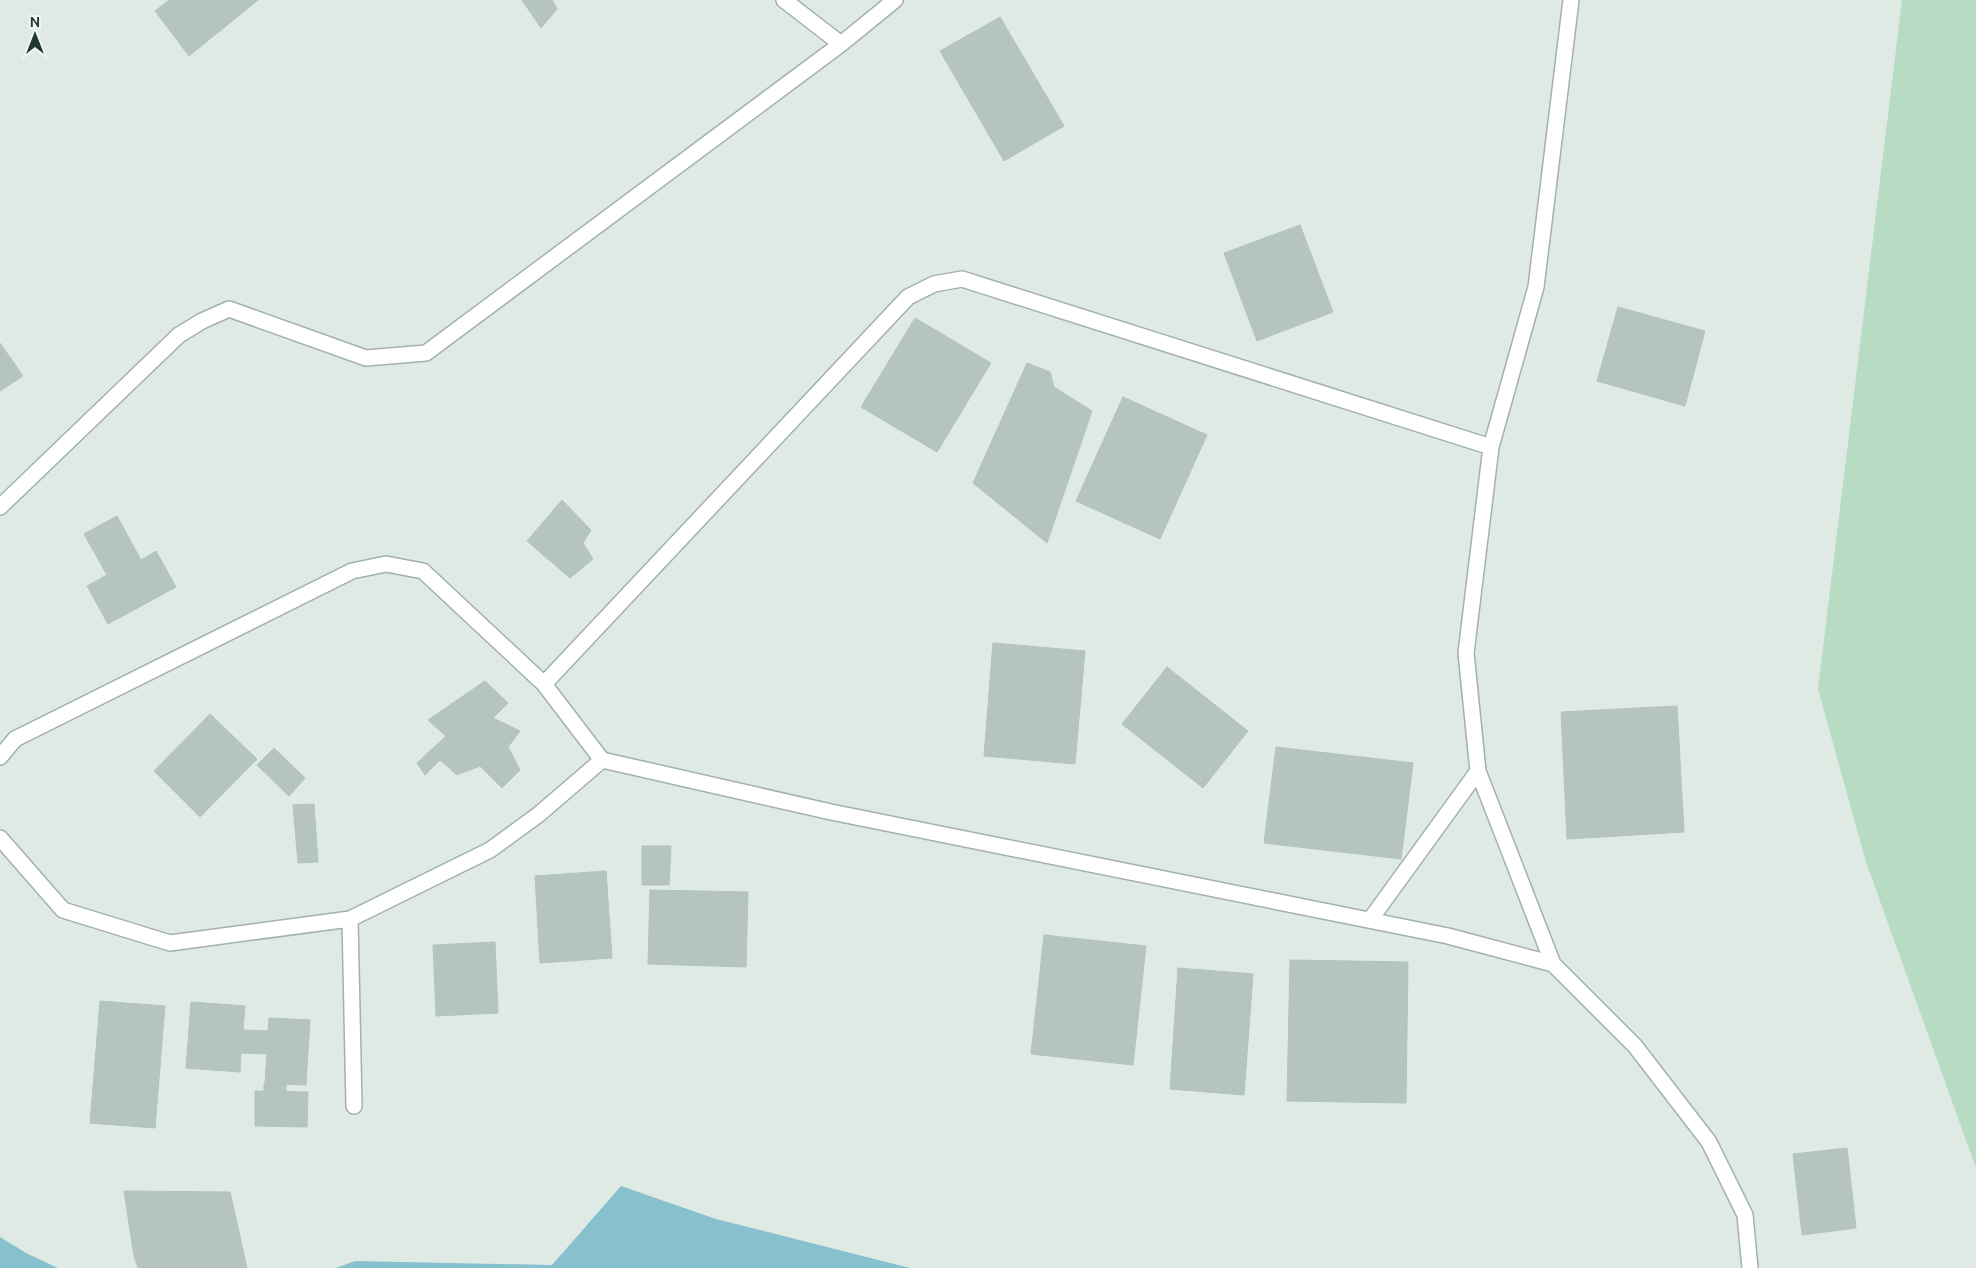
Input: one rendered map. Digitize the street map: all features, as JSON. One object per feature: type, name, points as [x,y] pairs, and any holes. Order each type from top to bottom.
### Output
[{"type":"street","points":[[784,0],[840,44]]},
{"type":"street","points":[[0,507],[179,336],[202,321],[229,309],[366,358],[426,353],[840,44],[895,0]]},
{"type":"street","points":[[1571,0],[1536,287],[1491,447],[1466,653],[1478,772],[1553,964],[1635,1046],[1709,1142],[1745,1216],[1750,1268]]},
{"type":"street","points":[[544,684],[908,297],[934,284],[962,279],[1491,447]]},
{"type":"street","points":[[0,757],[15,739],[343,575],[352,571],[386,564],[423,571],[544,684],[602,760],[841,814],[1170,882],[1448,936],[1553,964]]},
{"type":"street","points":[[0,838],[63,910],[170,943],[350,919],[490,850],[538,815],[602,760]]},
{"type":"street","points":[[1370,920],[1478,772]]},
{"type":"street","points":[[350,919],[354,1106]]},
{"type":"green space","points":[[1902,0],[1976,0],[1976,1168],[1866,862],[1818,689]]},
{"type":"water","points":[[621,1186],[716,1219],[910,1268],[336,1268],[355,1261],[552,1265]]},
{"type":"water","points":[[0,1237],[26,1253],[58,1268],[0,1268]]},
{"type":"building","points":[[169,0],[258,0],[189,56],[155,11]]},
{"type":"building","points":[[522,0],[552,0],[557,9],[541,28]]},
{"type":"building","points":[[1000,17],[1064,126],[1004,161],[940,51]]},
{"type":"building","points":[[1300,225],[1333,312],[1257,341],[1224,253]]},
{"type":"building","points":[[1618,307],[1705,331],[1685,406],[1597,381]]},
{"type":"building","points":[[915,318],[991,363],[937,452],[861,407]]},
{"type":"building","points":[[0,343],[23,376],[0,391]]},
{"type":"building","points":[[1027,363],[1050,372],[1054,387],[1092,411],[1047,543],[973,483]]},
{"type":"building","points":[[1123,397],[1207,435],[1160,539],[1076,501]]},
{"type":"building","points":[[562,500],[591,530],[583,543],[593,559],[570,578],[527,541]]},
{"type":"building","points":[[117,516],[141,560],[156,551],[176,587],[108,624],[87,586],[107,575],[84,534]]},
{"type":"building","points":[[993,643],[1085,651],[1075,764],[984,756]]},
{"type":"building","points":[[1167,667],[1248,731],[1203,788],[1122,724]]},
{"type":"building","points":[[485,681],[508,703],[493,718],[520,731],[508,747],[520,770],[502,788],[480,766],[457,775],[440,760],[425,775],[417,763],[446,736],[428,720]]},
{"type":"building","points":[[1677,706],[1684,832],[1567,839],[1561,712]]},
{"type":"building","points":[[210,714],[257,759],[200,817],[154,771]]},
{"type":"building","points":[[1276,747],[1413,763],[1401,859],[1264,843]]},
{"type":"building","points":[[274,748],[305,778],[289,796],[257,765]]},
{"type":"building","points":[[314,804],[318,862],[298,863],[293,805]]},
{"type":"building","points":[[642,846],[671,846],[669,885],[642,885]]},
{"type":"building","points":[[606,871],[612,958],[540,963],[535,876]]},
{"type":"building","points":[[650,890],[748,892],[746,967],[648,964]]},
{"type":"building","points":[[1044,935],[1146,946],[1133,1065],[1031,1054]]},
{"type":"building","points":[[495,942],[498,1013],[436,1016],[433,945]]},
{"type":"building","points":[[1290,960],[1408,962],[1406,1103],[1287,1101]]},
{"type":"building","points":[[1178,968],[1253,974],[1244,1095],[1170,1089]]},
{"type":"building","points":[[100,1001],[165,1006],[155,1128],[90,1123]]},
{"type":"building","points":[[191,1002],[245,1006],[243,1030],[268,1031],[269,1018],[310,1020],[306,1085],[265,1083],[267,1054],[241,1053],[240,1072],[186,1068]]},
{"type":"building","points":[[264,1083],[286,1083],[286,1091],[264,1091]]},
{"type":"building","points":[[255,1091],[308,1092],[307,1127],[255,1126]]},
{"type":"building","points":[[1847,1148],[1856,1228],[1802,1235],[1793,1154]]},
{"type":"building","points":[[124,1191],[230,1192],[247,1268],[138,1268],[134,1256]]}]
